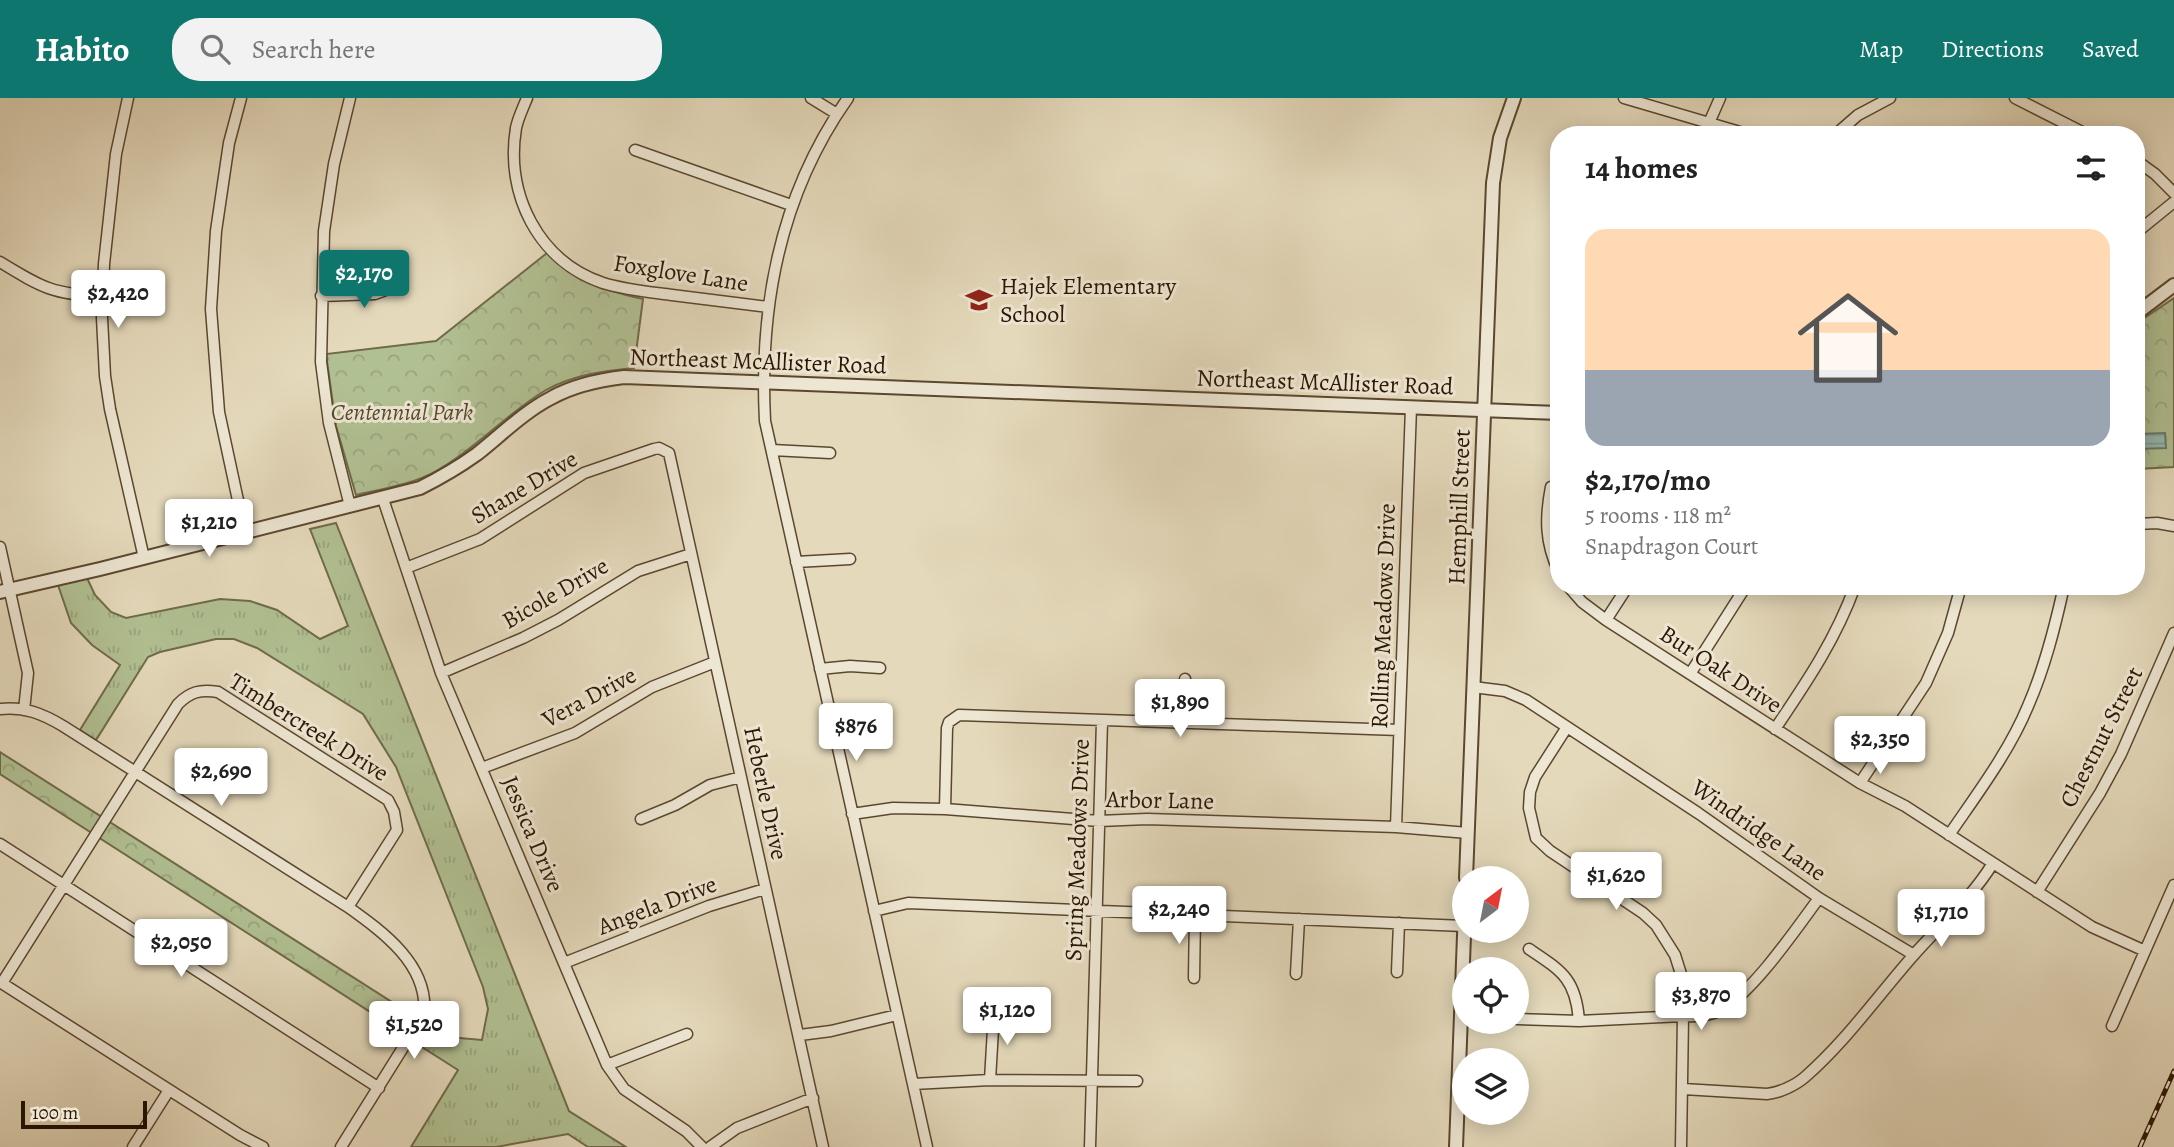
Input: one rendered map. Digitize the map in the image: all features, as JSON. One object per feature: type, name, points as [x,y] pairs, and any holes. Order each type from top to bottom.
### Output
[{"type":"street","points":[[128,98],[116,154],[102,296],[104,364],[108,398],[144,558]]},
{"type":"street","points":[[241,98],[229,143],[216,231],[211,309],[219,412],[245,533]]},
{"type":"street","points":[[350,98],[334,164],[324,231],[321,296],[323,374],[329,423],[350,506]]},
{"type":"street","name":"Foxglove Lane","points":[[527,98],[516,126],[515,180],[533,229],[553,252],[577,271],[601,282],[628,289],[768,307]]},
{"type":"street","points":[[811,98],[837,114]]},
{"type":"street","points":[[848,98],[811,162],[791,205],[773,275],[763,382],[765,421],[927,1147]]},
{"type":"street","name":"Hemphill Street","points":[[1467,866],[1493,183],[1500,138],[1514,98]]},
{"type":"street","points":[[1625,98],[1719,126]]},
{"type":"street","points":[[1709,123],[1720,98]]},
{"type":"street","points":[[1845,126],[1858,115],[1889,98]]},
{"type":"street","points":[[2015,98],[2070,126]]},
{"type":"street","points":[[635,150],[791,205]]},
{"type":"street","points":[[2145,167],[2174,193]]},
{"type":"street","points":[[2145,226],[2174,202]]},
{"type":"street","points":[[0,262],[47,289],[71,295],[102,296]]},
{"type":"street","points":[[321,296],[375,294],[399,285]]},
{"type":"street","points":[[2145,307],[2174,285]]},
{"type":"street","name":"Northeast McAllister Road","points":[[5,591],[420,488],[446,475],[534,408],[553,397],[600,380],[637,376],[1550,413]]},
{"type":"street","name":"Rolling Meadows Drive","points":[[1396,827],[1411,407]]},
{"type":"street","name":"Shane Drive","points":[[406,568],[480,539],[593,469],[654,449],[665,450]]},
{"type":"street","name":"Heberle Drive","points":[[665,450],[672,459],[823,1147]]},
{"type":"street","points":[[772,450],[830,453]]},
{"type":"street","points":[[1550,492],[1546,510],[1550,546]]},
{"type":"street","name":"Jessica Drive","points":[[383,499],[441,673],[607,1065],[624,1089],[686,1131],[702,1147]]},
{"type":"street","points":[[2145,524],[2174,526]]},
{"type":"street","points":[[0,547],[5,591],[28,673],[24,710]]},
{"type":"street","name":"Bicole Drive","points":[[441,673],[558,620],[638,570],[691,554]]},
{"type":"street","points":[[796,562],[850,559]]},
{"type":"street","name":"Bur Oak Drive","points":[[1576,595],[1606,620],[1860,783],[1905,806],[2092,927],[2145,951]]},
{"type":"street","points":[[1606,620],[1622,595]]},
{"type":"street","points":[[1690,674],[1740,595]]},
{"type":"street","points":[[1775,729],[1824,655],[1852,595]]},
{"type":"street","points":[[1860,783],[1926,683],[1948,632],[1958,595]]},
{"type":"street","points":[[1949,835],[1997,763],[2027,708],[2049,649],[2062,595]]},
{"type":"street","name":"Chestnut Street","points":[[2037,892],[2100,793],[2121,754],[2174,633]]},
{"type":"street","name":"Vera Drive","points":[[482,768],[575,733],[652,687],[715,662]]},
{"type":"street","points":[[820,669],[850,666],[880,668]]},
{"type":"street","points":[[1182,723],[1185,679]]},
{"type":"street","name":"Windridge Lane","points":[[1473,687],[1505,691],[1526,700],[1698,813],[1819,898],[1914,955]]},
{"type":"street","name":"Timbercreek Drive","points":[[135,772],[178,704],[194,692],[218,692],[388,800],[394,812],[397,830],[348,907]]},
{"type":"street","points":[[0,709],[24,710],[47,716],[348,907],[398,946],[421,984],[424,1014],[341,1147]]},
{"type":"street","points":[[945,809],[947,728],[949,722],[959,715],[1399,730]]},
{"type":"street","name":"Spring Meadows Drive","points":[[1090,1147],[1102,721]]},
{"type":"street","points":[[1567,727],[1535,776],[1530,792],[1529,808],[1536,838],[1550,851],[1618,895],[1656,925],[1675,955],[1681,974],[1683,1016],[1681,1147]]},
{"type":"street","points":[[135,772],[1,983],[240,1135],[264,1147]]},
{"type":"street","points":[[641,819],[675,805],[710,785],[741,777]]},
{"type":"street","name":"Arbor Lane","points":[[852,814],[894,808],[945,809],[1099,821],[1396,827],[1468,833]]},
{"type":"street","points":[[0,844],[379,1088]]},
{"type":"street","points":[[1683,1089],[1767,1094],[1777,1093],[1802,1079],[1846,1036],[1914,955],[1980,883],[1993,863]]},
{"type":"street","points":[[2112,1026],[2174,886]]},
{"type":"street","name":"Angela Drive","points":[[564,963],[709,906],[765,889]]},
{"type":"street","points":[[1529,1019],[1579,1021],[1697,1017],[1721,1010],[1745,989],[1780,951],[1819,898]]},
{"type":"street","points":[[874,911],[908,903],[1452,925]]},
{"type":"street","points":[[1194,978],[1195,915]]},
{"type":"street","points":[[1296,974],[1299,919]]},
{"type":"street","points":[[1396,972],[1399,923]]},
{"type":"street","points":[[1529,948],[1563,973],[1572,985],[1579,1021]]},
{"type":"street","points":[[990,1080],[994,1012]]},
{"type":"street","points":[[800,1035],[897,1016]]},
{"type":"street","points":[[607,1065],[687,1034]]},
{"type":"street","points":[[1456,1147],[1462,1034]]},
{"type":"street","points":[[913,1084],[990,1080],[1137,1081]]},
{"type":"street","points":[[134,1147],[169,1090]]},
{"type":"street","points":[[710,1147],[737,1128],[813,1098]]},
{"type":"green space","name":"Centennial Park","points":[[547,253],[569,270],[592,282],[615,292],[643,299],[634,368],[588,374],[556,385],[532,399],[466,451],[429,475],[356,495],[336,426],[326,354],[436,341]]},
{"type":"green space","points":[[2174,298],[2174,467],[2145,469],[2145,318]]},
{"type":"green space","points":[[336,523],[569,1111],[626,1147],[588,1147],[568,1134],[496,1147],[411,1147],[458,1070],[414,1042],[426,1023],[448,1037],[482,1040],[488,1009],[483,987],[396,767],[363,714],[257,648],[234,639],[216,639],[148,657],[96,740],[80,730],[120,665],[92,645],[71,623],[58,585],[87,578],[95,595],[111,612],[126,618],[220,599],[250,601],[277,610],[320,639],[348,626],[310,529]]},
{"type":"green space","points":[[0,752],[417,1018],[406,1035],[0,774]]},
{"type":"water","points":[[2165,433],[2166,448],[2145,449],[2145,434]]},
{"type":"railway","points":[[2140,1147],[2174,1071]]},
{"type":"place","name":"Hajek Elementary School","points":[[979,300]]}]
